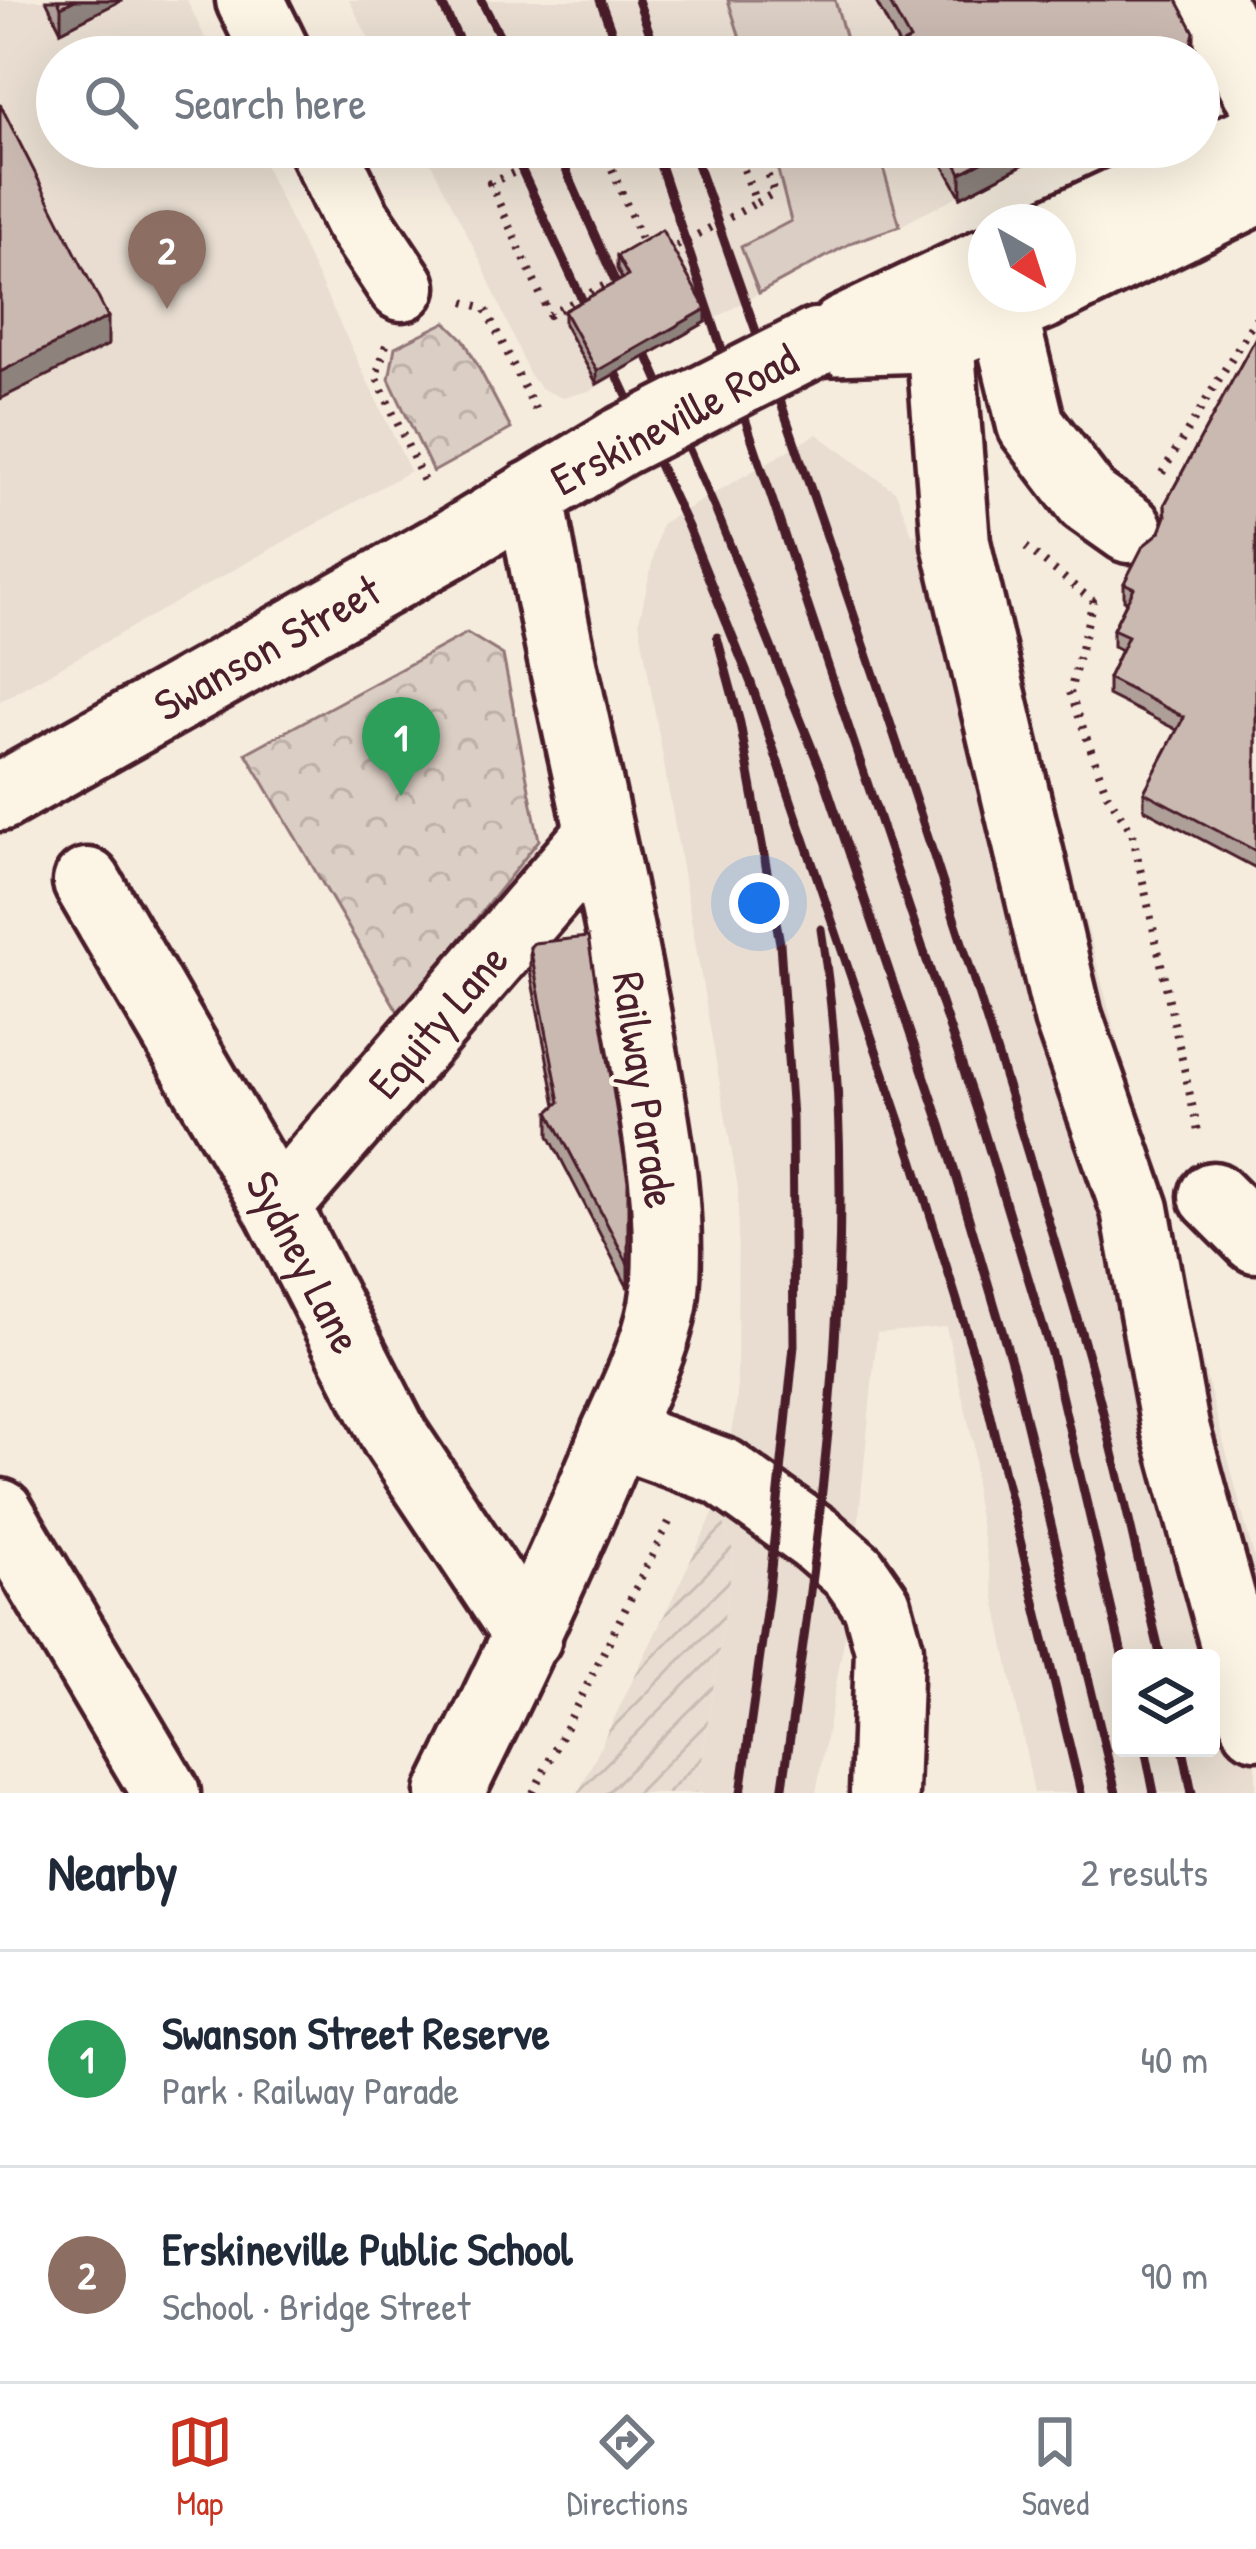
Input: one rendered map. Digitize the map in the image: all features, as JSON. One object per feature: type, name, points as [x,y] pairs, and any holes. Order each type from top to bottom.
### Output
[{"type":"street","points":[[250,0],[268,36]]},
{"type":"street","points":[[1210,0],[1256,90]]},
{"type":"street","points":[[1220,153],[1256,136]]},
{"type":"street","points":[[332,168],[356,218],[425,292]]},
{"type":"street","points":[[1076,221],[1189,168]]},
{"type":"street","name":"Erskineville Road","points":[[1076,268],[1256,191]]},
{"type":"street","name":"Erskineville Road","points":[[531,495],[620,442],[817,342],[968,304]]},
{"type":"street","name":"Erskineville Road","points":[[817,342],[940,338],[986,312]]},
{"type":"street","points":[[1025,312],[1030,425],[1088,500],[1142,507]]},
{"type":"street","points":[[940,338],[956,543],[1068,1017],[1135,1209],[1175,1427],[1256,1724]]},
{"type":"street","name":"Swanson Street","points":[[0,797],[531,495]]},
{"type":"street","name":"Railway Parade","points":[[450,1793],[528,1637],[651,1345],[665,1295],[664,1172],[622,929],[550,616],[531,495]]},
{"type":"street","name":"Equity Lane","points":[[277,1207],[598,835]]},
{"type":"street","name":"Sydney Lane","points":[[87,881],[277,1207],[395,1437],[528,1637]]},
{"type":"street","points":[[615,1433],[723,1472],[854,1572],[877,1605],[889,1648],[884,1793]]},
{"type":"street","points":[[0,1513],[166,1793]]},
{"type":"path","points":[[612,168],[650,261],[774,193],[765,168]]},
{"type":"path","points":[[743,168],[756,202]]},
{"type":"path","points":[[513,173],[490,183],[550,315],[630,272]]},
{"type":"path","points":[[426,487],[376,376],[425,292],[484,308],[544,427]]},
{"type":"path","points":[[1142,507],[1256,318]]},
{"type":"path","points":[[952,487],[1093,601],[1070,692],[1107,794],[1132,832],[1234,1217]]},
{"type":"path","points":[[533,1793],[673,1514]]},
{"type":"shaded area","points":[[0,0],[187,0],[204,36],[36,36],[36,168],[266,168],[410,471],[0,701]]},
{"type":"shaded area","points":[[349,0],[728,0],[739,36],[367,36]]},
{"type":"shaded area","points":[[835,0],[920,0],[939,36],[845,36]]},
{"type":"shaded area","points":[[434,168],[777,168],[791,221],[741,247],[759,293],[592,390],[562,398],[542,389],[530,376]]},
{"type":"shaded area","points":[[883,168],[1011,168],[900,226]]},
{"type":"shaded area","points":[[817,434],[896,492],[912,534],[987,549],[1256,1564],[1256,1793],[1034,1793],[975,1498],[974,1446],[946,1327],[877,1333],[850,1608],[816,1793],[697,1793],[734,1554],[718,1504],[737,1400],[738,1188],[639,621],[661,524]]},
{"type":"shaded area","points":[[718,1504],[734,1554],[697,1793],[578,1793]]},
{"type":"green space","points":[[728,0],[835,0],[845,36],[739,36]]},
{"type":"green space","points":[[777,168],[883,168],[900,226],[853,242],[759,293],[741,247],[791,221]]},
{"type":"green space","points":[[446,322],[464,340],[511,429],[433,472],[389,379],[395,347]]},
{"type":"green space","points":[[467,633],[503,655],[539,840],[400,1015],[246,753]]},
{"type":"building","points":[[888,0],[1177,0],[1194,32],[1193,36],[908,36]]},
{"type":"building","points":[[0,104],[108,317],[0,372]]},
{"type":"building","points":[[662,230],[706,309],[597,371],[564,311],[628,276],[617,256]]},
{"type":"building","points":[[1256,337],[1256,851],[1144,792],[1184,717],[1108,678],[1128,636],[1113,629],[1134,588],[1124,583],[1143,546],[1160,532],[1165,504]]},
{"type":"building","points":[[588,937],[628,1181],[628,1264],[549,1112],[560,1102],[530,947]]},
{"type":"railway","points":[[440,0],[457,36]]},
{"type":"railway","points":[[481,0],[500,36]]},
{"type":"railway","points":[[600,0],[613,36]]},
{"type":"railway","points":[[638,0],[651,36]]},
{"type":"railway","points":[[521,168],[688,527],[751,683],[914,1162],[981,1378],[1081,1793]]},
{"type":"railway","points":[[565,168],[716,511],[824,778],[942,1128],[1014,1371],[1116,1793]]},
{"type":"railway","points":[[661,168],[980,1119],[1053,1360],[1121,1649]]},
{"type":"railway","points":[[698,168],[847,595],[995,1046],[1097,1387],[1159,1649]]},
{"type":"railway","points":[[717,637],[740,723],[780,943],[792,1117],[794,1346],[768,1598],[741,1793]]},
{"type":"railway","points":[[782,1793],[824,1470],[839,1253],[840,1145],[821,929]]},
{"type":"railway","points":[[1147,1757],[1154,1793]]},
{"type":"railway","points":[[1185,1757],[1192,1793]]},
{"type":"place","name":"Erskineville Public School","points":[[167,309]]},
{"type":"place","name":"Swanson Street Reserve","points":[[401,796]]}]
